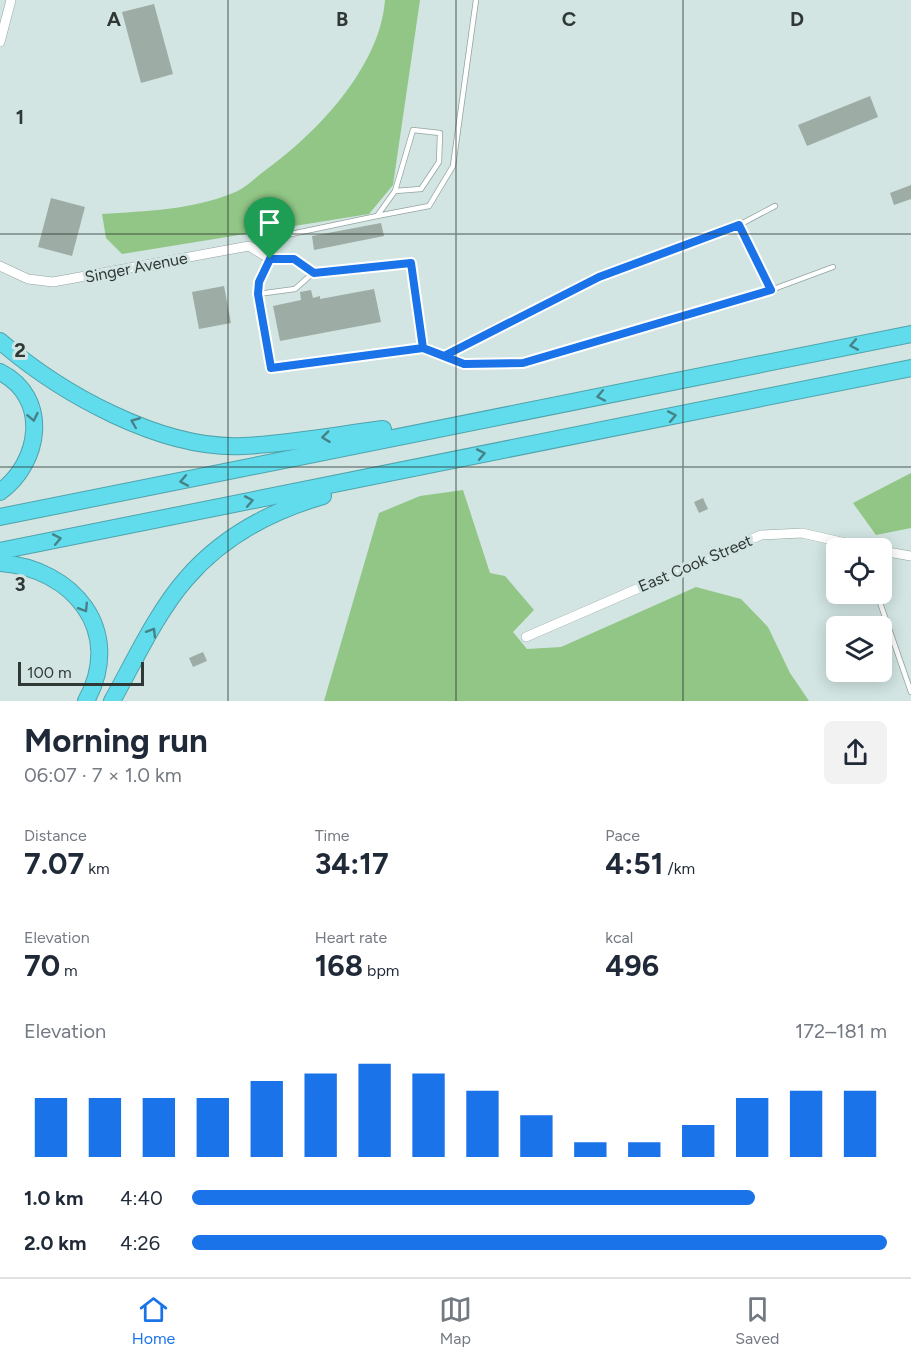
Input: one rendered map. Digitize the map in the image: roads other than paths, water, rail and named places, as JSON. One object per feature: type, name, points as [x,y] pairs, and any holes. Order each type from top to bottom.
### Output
[{"type":"highway","points":[[0,517],[911,334]]},
{"type":"highway","points":[[0,341],[39,370],[99,406],[155,431],[217,446],[243,446],[303,440],[530,410]]},
{"type":"highway","points":[[0,551],[911,368]]},
{"type":"highway","points":[[0,372],[15,382],[27,397],[34,415],[35,434],[30,456],[24,466],[0,492]]},
{"type":"highway","points":[[112,701],[186,580],[236,536],[264,518],[302,502],[457,459]]},
{"type":"highway","points":[[0,563],[28,566],[50,574],[70,588],[82,603],[94,627],[98,652],[96,679],[86,701]]},
{"type":"street","points":[[0,42],[11,0]]},
{"type":"street","name":"Singer Avenue","points":[[0,266],[28,279],[53,282],[249,246],[270,259]]},
{"type":"street","name":"East Cook Street","points":[[526,637],[761,535],[802,533],[826,538]]},
{"type":"street","points":[[892,553],[911,556]]},
{"type":"lane","points":[[476,0],[453,166],[429,206],[277,237],[259,282],[258,294],[271,368],[423,348],[464,364],[523,363],[771,290],[833,267]]},
{"type":"lane","points":[[377,216],[395,191],[413,130],[440,133],[439,162],[421,189],[395,191]]},
{"type":"lane","points":[[444,356],[599,277],[739,225],[775,206]]},
{"type":"lane","points":[[739,225],[771,290]]},
{"type":"lane","points":[[270,259],[294,259],[314,273]]},
{"type":"lane","points":[[258,294],[295,289],[314,273],[411,263],[423,348]]},
{"type":"lane","points":[[880,604],[911,692]]}]
